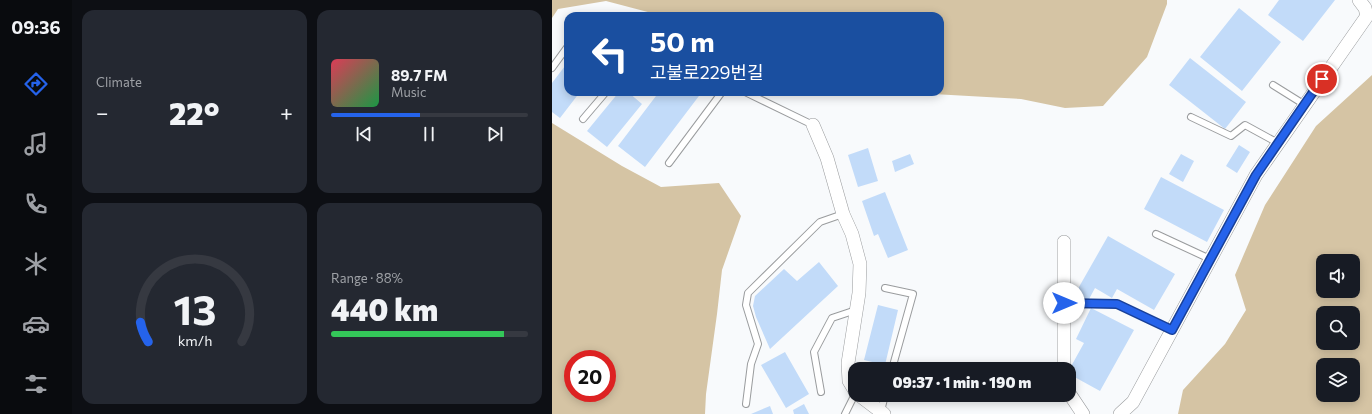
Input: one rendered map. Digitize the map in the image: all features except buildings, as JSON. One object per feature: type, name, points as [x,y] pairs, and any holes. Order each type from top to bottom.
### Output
[{"type":"street","points":[[1120,414],[1133,402],[1256,175],[1367,16],[1365,8],[1359,0]]},
{"type":"street","points":[[813,125],[827,158],[843,214],[852,234],[860,264],[859,293],[848,362]]},
{"type":"street","points":[[1064,242],[1064,362]]},
{"type":"street","points":[[868,402],[882,413]]},
{"type":"street","points":[[1075,402],[1083,414]]},
{"type":"lane","points":[[552,68],[564,52]]},
{"type":"lane","points":[[1273,85],[1305,105]]},
{"type":"lane","points":[[583,119],[603,96]]},
{"type":"lane","points":[[669,163],[719,96]]},
{"type":"lane","points":[[753,96],[813,125]]},
{"type":"lane","points":[[1191,117],[1231,136],[1245,125],[1278,143]]},
{"type":"lane","points":[[746,404],[751,364],[758,344],[746,305],[748,294],[820,222],[843,214]]},
{"type":"lane","points":[[1156,234],[1210,259]]},
{"type":"lane","points":[[885,288],[913,294],[894,362]]},
{"type":"lane","points":[[1064,303],[1117,304],[1172,330]]},
{"type":"lane","points":[[821,392],[814,352],[832,318],[856,310]]},
{"type":"lane","points":[[845,414],[851,402]]},
{"type":"lane","points":[[882,413],[884,402]]},
{"type":"shaded area","points":[[552,0],[1167,0],[1167,4],[1147,57],[1103,106],[1065,108],[1021,99],[944,95],[944,12],[648,12],[606,1],[558,9],[552,18]]},
{"type":"shaded area","points":[[1372,75],[1372,414],[1178,414],[1183,390],[1225,344],[1246,310],[1235,275],[1265,205],[1316,126]]},
{"type":"shaded area","points":[[552,123],[622,166],[661,187],[719,183],[741,216],[722,270],[706,394],[705,414],[552,414]]},
{"type":"route","points":[[1064,303],[1117,304],[1172,330],[1256,175],[1322,79]]}]
